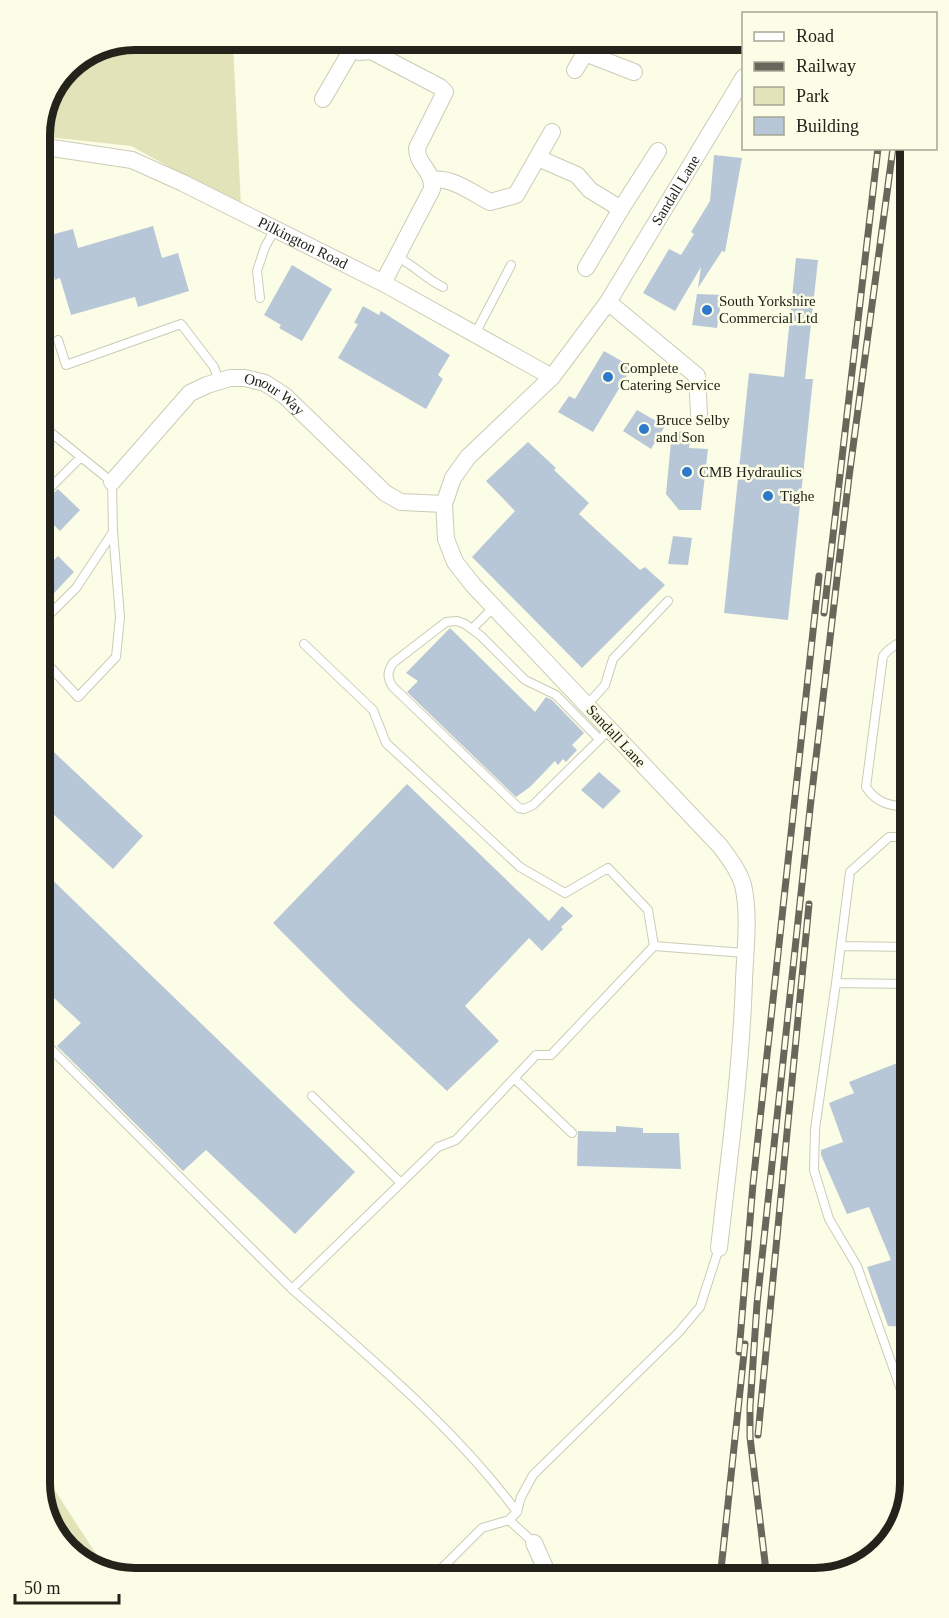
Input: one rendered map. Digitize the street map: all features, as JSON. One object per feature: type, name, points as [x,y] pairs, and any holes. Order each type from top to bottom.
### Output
[{"type":"street","points":[[323,99],[347,49]]},
{"type":"street","points":[[356,49],[359,52],[371,51],[440,87],[445,92],[417,148],[417,157],[430,173],[432,189],[383,283]]},
{"type":"street","points":[[575,70],[584,50]]},
{"type":"street","points":[[593,50],[634,72]]},
{"type":"street","name":"Sandall Lane","points":[[719,1248],[741,1052],[745,953],[745,907],[742,884],[732,862],[720,846],[604,734],[587,705],[494,607],[455,562],[446,539],[444,504],[453,478],[468,457],[552,377],[608,302],[742,80]]},
{"type":"street","points":[[432,180],[447,181],[490,202],[516,195],[552,132]]},
{"type":"street","name":"Pilkington Road","points":[[50,148],[132,160],[183,183],[383,283],[552,377]]},
{"type":"street","points":[[586,268],[658,151]]},
{"type":"street","points":[[537,158],[577,175],[590,190],[621,209]]},
{"type":"street","points":[[608,302],[697,376],[699,414]]},
{"type":"street","name":"Onour Way","points":[[112,482],[190,393],[219,381],[245,378],[265,383],[285,396],[385,493],[401,502],[444,504]]},
{"type":"street","points":[[534,1544],[545,1568]]},
{"type":"lane","points":[[260,298],[257,271],[275,229]]},
{"type":"lane","points":[[397,257],[406,261],[429,281],[443,287]]},
{"type":"lane","points":[[476,334],[512,265]]},
{"type":"lane","points":[[57,340],[66,365],[181,324],[213,367],[219,381]]},
{"type":"lane","points":[[50,432],[112,482],[113,531],[120,617],[116,657],[78,697],[50,666]]},
{"type":"lane","points":[[50,488],[81,457]]},
{"type":"lane","points":[[50,614],[76,588],[113,531]]},
{"type":"lane","points":[[587,705],[605,685],[613,659],[668,601]]},
{"type":"lane","points":[[473,628],[494,607]]},
{"type":"lane","points":[[457,621],[473,628],[525,680],[556,694],[604,734],[533,805],[524,809],[514,804],[393,687],[388,677],[389,668],[446,622],[457,621]]},
{"type":"lane","points":[[900,643],[889,649],[884,656],[866,787],[878,801],[900,806]]},
{"type":"lane","points":[[304,644],[373,710],[386,743],[520,867],[565,894],[608,868],[648,910],[654,946]]},
{"type":"lane","points":[[900,837],[889,837],[850,872],[815,1129],[814,1170],[829,1219],[860,1275],[900,1387]]},
{"type":"lane","points":[[654,946],[745,953]]},
{"type":"lane","points":[[292,1289],[438,1147],[456,1140],[536,1055],[551,1055],[654,946]]},
{"type":"lane","points":[[841,946],[900,947]]},
{"type":"lane","points":[[836,983],[900,984]]},
{"type":"lane","points":[[49,1047],[292,1289],[422,1405],[490,1475],[517,1512]]},
{"type":"lane","points":[[514,1078],[572,1133]]},
{"type":"lane","points":[[312,1096],[401,1183]]},
{"type":"lane","points":[[442,1568],[482,1528],[509,1520],[517,1512],[521,1497],[533,1475],[678,1333],[700,1307],[719,1248]]},
{"type":"lane","points":[[509,1520],[534,1544]]},
{"type":"green space","points":[[233,49],[241,206],[131,146],[50,137],[52,113],[56,102],[74,74],[102,56],[118,51]]},
{"type":"green space","points":[[49,1481],[101,1562],[78,1547],[64,1531],[52,1505]]},
{"type":"building","points":[[714,155],[742,158],[725,252],[722,251],[698,288],[701,267],[675,311],[643,293],[669,249],[681,255],[694,234],[691,232],[710,201]]},
{"type":"building","points":[[153,226],[162,258],[178,253],[189,291],[138,307],[135,297],[71,315],[60,278],[55,280],[50,262],[50,235],[73,229],[78,248]]},
{"type":"building","name":"Tighe","points":[[796,258],[818,260],[805,379],[813,379],[788,620],[724,613],[749,373],[784,377]]},
{"type":"building","points":[[292,265],[332,289],[302,341],[279,328],[281,325],[264,315]]},
{"type":"building","name":"South Yorkshire Commercial Ltd","points":[[697,294],[722,295],[717,328],[692,325]]},
{"type":"building","points":[[363,306],[379,315],[381,311],[450,355],[438,375],[443,379],[426,409],[338,358],[358,324],[354,323]]},
{"type":"building","points":[[604,351],[632,367],[593,432],[558,412],[569,396],[575,399]]},
{"type":"building","points":[[897,401],[900,401],[900,434],[897,434]]},
{"type":"building","name":"Bruce Selby and Son","points":[[637,410],[665,426],[651,449],[623,431]]},
{"type":"building","name":"CMB Hydraulics","points":[[672,431],[691,432],[689,448],[708,449],[701,510],[679,510],[666,494]]},
{"type":"building","points":[[528,442],[589,503],[579,514],[640,570],[645,567],[665,585],[582,668],[472,557],[515,511],[486,481]]},
{"type":"building","points":[[58,489],[80,510],[60,531],[50,521],[50,496]]},
{"type":"building","points":[[673,536],[692,538],[688,565],[668,564]]},
{"type":"building","points":[[58,556],[74,572],[50,598],[50,564]]},
{"type":"building","points":[[450,628],[535,712],[546,697],[552,700],[584,733],[572,745],[577,750],[566,762],[563,759],[558,765],[555,761],[530,787],[516,797],[407,692],[418,681],[406,673]]},
{"type":"building","points":[[50,748],[143,836],[113,869],[49,811]]},
{"type":"building","points":[[599,772],[621,791],[603,809],[581,790]]},
{"type":"building","points":[[407,784],[549,921],[562,906],[573,916],[542,951],[529,938],[465,1006],[499,1041],[447,1091],[352,1002],[273,923]]},
{"type":"building","points":[[49,877],[355,1172],[295,1234],[206,1150],[183,1171],[57,1046],[81,1023],[49,994]]},
{"type":"building","points":[[900,1062],[900,1327],[888,1326],[867,1267],[891,1260],[869,1207],[847,1214],[821,1155],[821,1150],[843,1142],[829,1103],[854,1093],[849,1082]]},
{"type":"building","points":[[616,1126],[643,1128],[643,1133],[679,1133],[681,1169],[577,1166],[578,1131],[616,1132]]},
{"type":"railway","points":[[824,613],[878,150]]},
{"type":"railway","points":[[766,1568],[750,1437],[757,1304],[811,800],[849,477],[893,150]]},
{"type":"railway","points":[[739,1352],[753,1184],[819,576]]},
{"type":"railway","points":[[758,1435],[809,904]]},
{"type":"railway","points":[[721,1568],[745,1344]]},
{"type":"place","name":"South Yorkshire Commercial Ltd","points":[[707,310]]},
{"type":"place","name":"Complete Catering Service","points":[[608,377]]},
{"type":"place","name":"Bruce Selby and Son","points":[[644,429]]},
{"type":"place","name":"CMB Hydraulics","points":[[687,472]]},
{"type":"place","name":"Tighe","points":[[768,496]]}]
